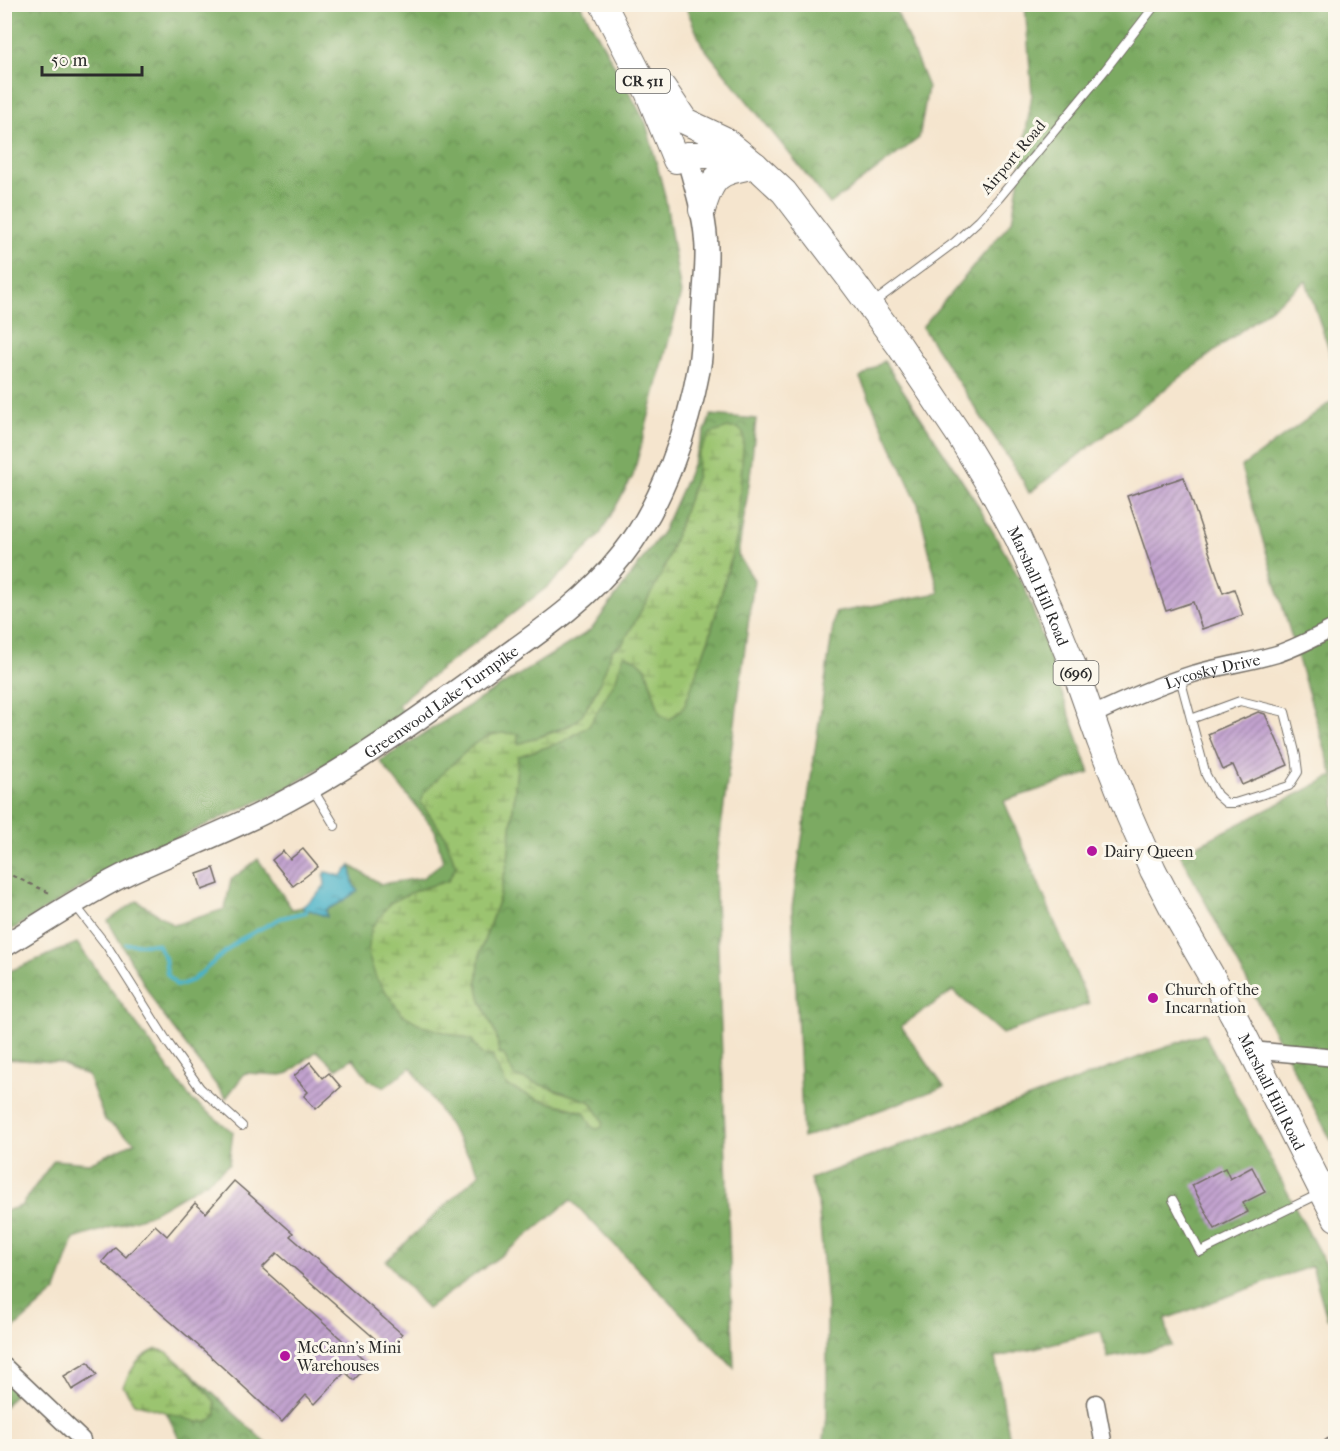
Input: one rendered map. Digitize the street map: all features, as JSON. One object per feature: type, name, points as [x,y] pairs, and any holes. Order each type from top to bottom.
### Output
[{"type":"main road","name":"Greenwood Lake Turnpike","points":[[4,946],[128,873],[260,815],[312,787],[404,729],[572,607],[623,555],[647,518],[672,462],[686,421],[699,368],[707,243],[702,210],[681,158],[603,4]]},
{"type":"main road","name":"Greenwood Lake Turnpike","points":[[620,4],[663,88],[681,158],[682,179],[703,303]]},
{"type":"main road","points":[[663,88],[686,121],[723,139],[755,165]]},
{"type":"main road","name":"Marshall Hill Road","points":[[681,158],[720,155],[755,165],[784,192],[899,345],[960,436],[1018,538],[1049,606],[1129,815],[1153,870],[1233,1014],[1335,1218]]},
{"type":"main road","points":[[702,210],[708,190],[718,176],[730,170],[755,165]]},
{"type":"street","name":"Lycosky Drive","points":[[1091,716],[1122,700],[1180,678],[1275,655],[1297,647],[1335,627]]},
{"type":"street","points":[[1251,1050],[1335,1058]]},
{"type":"street","points":[[4,1366],[82,1440]]},
{"type":"street","points":[[1096,1403],[1104,1446]]},
{"type":"lane","name":"Airport Road","points":[[870,305],[956,242],[979,220],[1105,70],[1156,4]]},
{"type":"lane","points":[[1180,678],[1206,776],[1217,795],[1226,803],[1235,803],[1290,786],[1298,772],[1285,712],[1240,701],[1191,719]]},
{"type":"lane","points":[[312,787],[335,826]]},
{"type":"lane","points":[[74,904],[107,946],[168,1043],[200,1088],[242,1126]]},
{"type":"lane","points":[[1173,1200],[1200,1252],[1322,1192]]},
{"type":"path","points":[[4,872],[74,904]]},
{"type":"green space","points":[[5,5],[581,5],[646,123],[665,196],[681,294],[633,476],[599,536],[551,584],[409,694],[398,705],[404,715],[284,790],[123,862],[5,934]]},
{"type":"green space","points":[[685,5],[894,5],[928,87],[919,138],[830,204],[702,45]]},
{"type":"green space","points":[[1025,5],[1335,5],[1335,368],[1306,281],[1029,493],[922,327],[1012,221],[1032,94]]},
{"type":"green space","points":[[884,361],[976,502],[1025,588],[1090,773],[1004,801],[1089,1004],[1002,1034],[953,991],[901,1026],[944,1087],[803,1138],[792,908],[835,613],[939,593],[918,504],[860,378]]},
{"type":"green space","points":[[1335,399],[1336,1134],[1331,1140],[1180,854],[1333,776],[1241,467]]},
{"type":"green space","points":[[711,415],[756,419],[738,555],[754,580],[715,873],[734,1368],[571,1200],[517,1244],[427,1309],[386,1261],[480,1173],[411,1067],[385,1087],[369,1080],[353,1058],[336,1069],[317,1051],[289,1073],[281,1075],[245,1073],[226,1098],[159,1010],[108,921],[137,901],[174,925],[225,909],[231,880],[258,859],[292,909],[302,907],[306,912],[310,910],[327,916],[326,910],[338,904],[353,884],[351,866],[381,884],[422,878],[443,862],[435,830],[380,761],[591,630],[663,531]],"holes":[[[698,455],[737,536],[710,635],[684,707],[660,714],[646,668],[639,661],[623,654],[616,679],[562,742],[518,756],[508,859],[499,898],[480,952],[477,983],[481,1001],[496,1035],[499,1053],[504,1056],[514,1076],[591,1102],[593,1128],[584,1112],[538,1099],[507,1086],[493,1056],[482,1055],[472,1040],[423,1026],[417,890],[448,881],[456,866],[445,836],[424,793],[474,744],[518,745],[572,724],[581,717],[605,674],[612,650],[623,643],[663,572],[697,475]]]},
{"type":"green space","points":[[728,428],[738,428],[744,434],[737,536],[710,635],[684,707],[669,720],[660,714],[646,668],[639,661],[624,654],[616,679],[589,726],[562,742],[518,756],[508,859],[499,898],[480,952],[477,983],[481,1001],[496,1035],[499,1053],[504,1055],[514,1076],[591,1102],[603,1121],[602,1127],[598,1129],[593,1128],[584,1112],[538,1099],[507,1086],[493,1056],[482,1055],[472,1040],[423,1026],[402,1014],[376,978],[368,954],[371,929],[390,903],[417,890],[448,881],[456,866],[445,836],[421,803],[424,793],[445,771],[474,744],[491,735],[518,734],[518,744],[572,724],[585,710],[606,668],[612,650],[623,643],[663,572],[697,475],[698,455],[710,434]]},
{"type":"green space","points":[[77,943],[191,1099],[233,1132],[229,1164],[208,1181],[149,1215],[74,1239],[56,1291],[5,1336],[5,1211],[21,1206],[54,1160],[89,1163],[135,1142],[105,1120],[88,1076],[57,1062],[5,1059],[5,973]]},
{"type":"green space","points":[[1204,1033],[1321,1256],[1335,1277],[1335,1320],[1327,1318],[1312,1266],[1165,1319],[1171,1346],[1108,1358],[1101,1331],[995,1358],[1011,1446],[823,1446],[827,1417],[827,1305],[818,1202],[810,1179]]},
{"type":"green space","points":[[157,1349],[167,1352],[190,1372],[215,1402],[216,1415],[208,1422],[198,1422],[134,1403],[123,1386],[136,1364],[144,1356]]},
{"type":"green space","points":[[190,1372],[269,1446],[183,1446],[166,1412],[198,1422],[215,1402]]},
{"type":"green space","points":[[4,1374],[19,1388],[5,1406],[4,1406]]},
{"type":"water","points":[[351,866],[353,884],[358,891],[326,910],[327,917],[310,910],[306,912],[302,907],[325,885],[326,872],[341,876]]},
{"type":"building","points":[[1184,477],[1223,593],[1234,589],[1243,615],[1202,629],[1193,602],[1166,611],[1127,496]]},
{"type":"building","points":[[1258,712],[1265,714],[1288,765],[1242,785],[1233,765],[1223,770],[1208,734]]},
{"type":"building","points":[[303,849],[318,867],[293,886],[272,860],[283,851],[290,859]]},
{"type":"building","points":[[214,868],[219,884],[202,890],[197,874]]},
{"type":"building","points":[[310,1062],[323,1078],[329,1073],[341,1087],[316,1109],[304,1096],[308,1092],[294,1076]]},
{"type":"building","points":[[1252,1167],[1265,1192],[1243,1203],[1248,1212],[1215,1229],[1192,1185],[1225,1168],[1230,1179]]},
{"type":"building","points":[[234,1181],[293,1233],[290,1236],[402,1334],[388,1350],[277,1253],[262,1268],[369,1364],[354,1380],[345,1372],[315,1404],[306,1395],[282,1422],[102,1262],[115,1247],[126,1257],[155,1225],[167,1236],[195,1203],[206,1213]]},
{"type":"building","points":[[88,1362],[97,1375],[72,1390],[64,1376]]},
{"type":"waterway","points":[[126,944],[157,944],[165,958],[167,974],[177,986],[193,980],[239,940],[281,918],[306,912]]},
{"type":"place","name":"Dairy Queen","points":[[1092,851]]},
{"type":"place","name":"Church of the Incarnation","points":[[1153,998]]},
{"type":"place","name":"McCann's Mini Warehouses","points":[[285,1356]]}]
